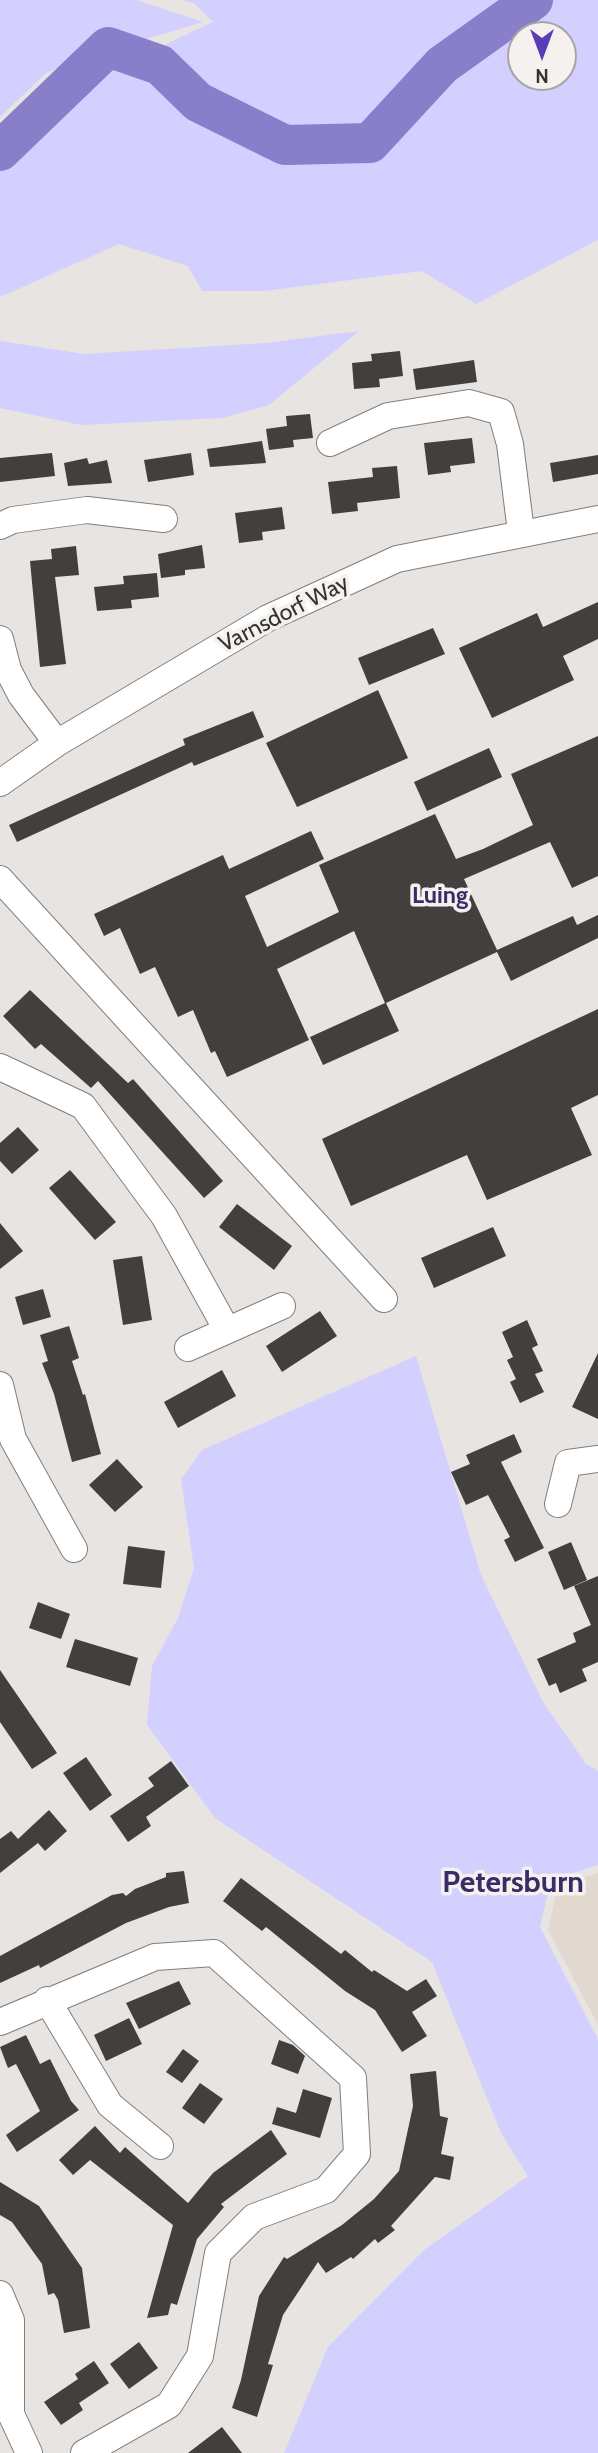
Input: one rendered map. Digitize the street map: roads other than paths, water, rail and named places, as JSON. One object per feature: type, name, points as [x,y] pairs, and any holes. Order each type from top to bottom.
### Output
[{"type":"street","points":[[330,443],[388,416],[469,403],[501,412],[510,444],[521,532]]},
{"type":"street","points":[[0,526],[13,520],[87,510],[163,519]]},
{"type":"street","name":"Varnsdorf Way","points":[[0,783],[57,743],[268,618],[385,564],[521,532],[598,519]]},
{"type":"street","points":[[0,639],[12,678],[57,743]]},
{"type":"street","points":[[0,879],[384,1298]]},
{"type":"street","points":[[0,1066],[83,1106],[163,1216],[227,1330]]},
{"type":"street","points":[[188,1348],[282,1306]]},
{"type":"street","points":[[0,1385],[13,1439],[74,1549]]},
{"type":"street","points":[[558,1504],[568,1463],[598,1459]]},
{"type":"street","points":[[0,2022],[47,2000],[155,1957],[214,1953],[353,2078],[357,2154],[326,2190],[254,2217],[218,2253],[200,2356],[169,2405],[85,2453]]},
{"type":"street","points":[[47,2000],[110,2105],[160,2146]]},
{"type":"street","points":[[0,2294],[11,2320],[6,2342],[11,2414],[29,2453]]},
{"type":"waterway","points":[[0,151],[108,47],[160,65],[198,102],[285,145],[370,143],[442,65],[533,0]]},
{"type":"district","name":"Luing","points":[[440,896]]},
{"type":"district","name":"Petersburn","points":[[513,1883]]}]
